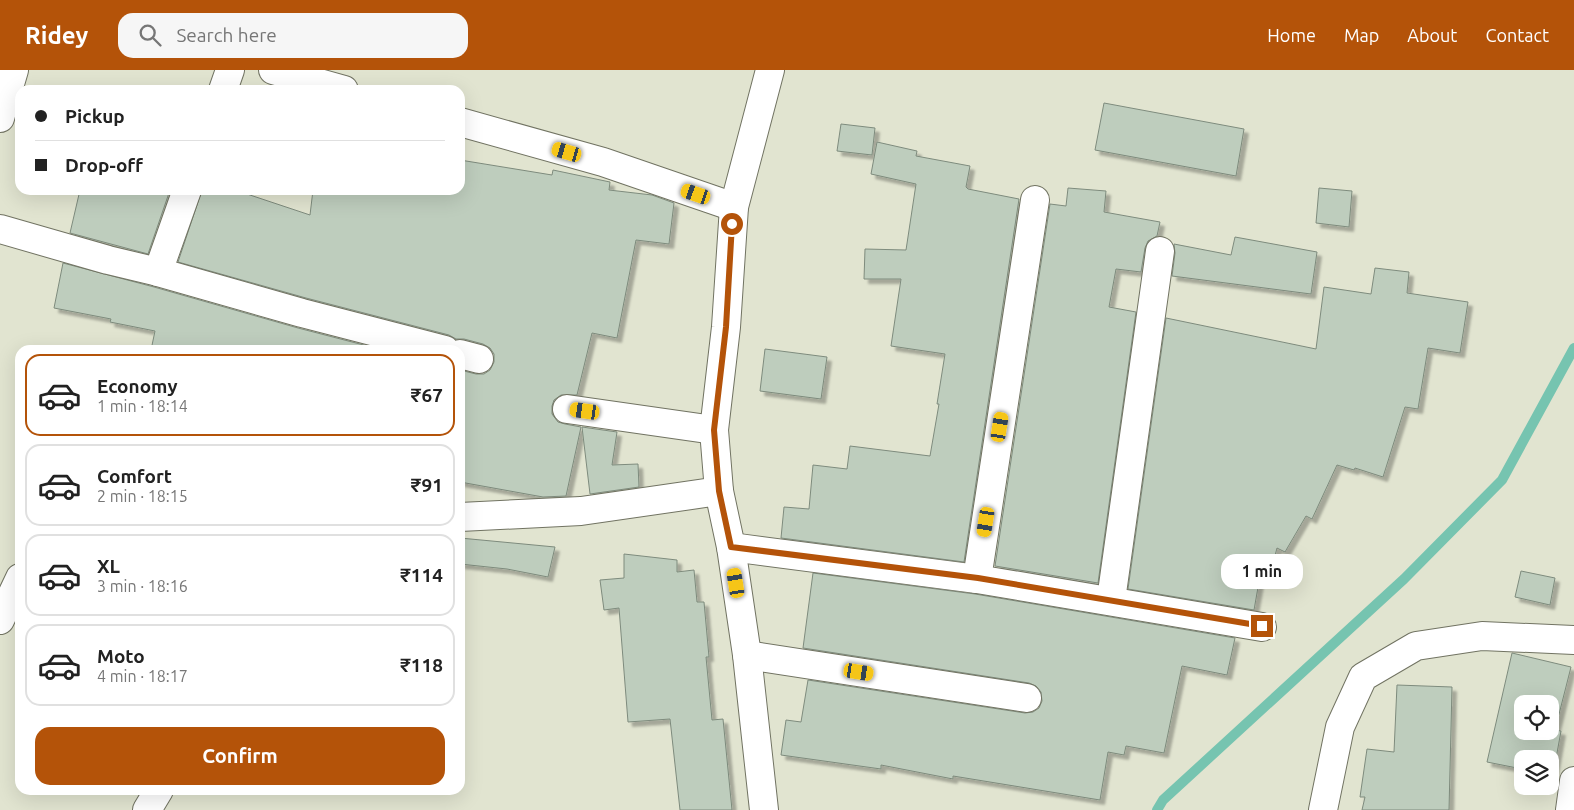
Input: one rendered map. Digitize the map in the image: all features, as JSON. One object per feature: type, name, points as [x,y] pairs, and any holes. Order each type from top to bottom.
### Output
[{"type":"street","points":[[0,118],[14,70]]},
{"type":"street","points":[[224,85],[230,70]]},
{"type":"street","points":[[273,70],[326,85]]},
{"type":"street","points":[[764,810],[747,655],[731,547],[719,491],[714,430],[726,327],[734,207],[770,70]]},
{"type":"street","points":[[465,123],[603,162],[734,207]]},
{"type":"street","points":[[158,272],[185,195]]},
{"type":"street","points":[[978,578],[1035,200]]},
{"type":"street","points":[[0,229],[302,313],[426,345]]},
{"type":"street","points":[[1111,600],[1160,251]]},
{"type":"street","points":[[567,408],[714,430]]},
{"type":"street","points":[[465,517],[582,511],[719,491]]},
{"type":"street","points":[[731,547],[978,578],[1262,626]]},
{"type":"street","points":[[0,620],[15,588]]},
{"type":"street","points":[[1323,810],[1340,726],[1363,677],[1416,646],[1482,636],[1574,640]]},
{"type":"street","points":[[747,655],[1028,698]]},
{"type":"street","points":[[1570,810],[1574,781]]},
{"type":"street","points":[[147,810],[156,795]]},
{"type":"building","points":[[1104,103],[1244,129],[1236,176],[1095,150]]},
{"type":"building","points":[[841,124],[875,128],[872,155],[837,151]]},
{"type":"building","points":[[877,142],[917,151],[916,156],[970,166],[966,187],[968,189],[1019,199],[964,562],[781,538],[784,507],[809,509],[813,465],[847,469],[850,446],[930,456],[945,354],[891,346],[901,279],[864,279],[865,249],[906,250],[916,184],[871,174]]},
{"type":"building","points":[[465,161],[552,175],[553,170],[610,182],[609,190],[652,195],[674,203],[669,244],[636,240],[617,338],[592,333],[577,395],[561,395],[554,400],[552,414],[558,422],[581,427],[566,496],[543,497],[465,483],[465,371],[484,374],[490,370],[494,362],[494,354],[490,348],[483,344],[456,339],[449,335],[178,262],[200,195],[250,195],[310,215],[312,195],[465,195]]},
{"type":"building","points":[[1068,188],[1106,191],[1104,212],[1160,222],[1157,236],[1148,241],[1145,248],[1141,272],[1116,269],[1109,307],[1136,312],[1098,583],[995,566],[1050,204],[1066,206]]},
{"type":"building","points":[[1319,188],[1352,191],[1349,227],[1316,223]]},
{"type":"building","points":[[79,195],[168,195],[148,254],[70,233]]},
{"type":"building","points":[[1235,237],[1317,252],[1311,294],[1172,276],[1175,253],[1174,244],[1231,255]]},
{"type":"building","points":[[63,263],[364,345],[152,345],[155,331],[110,322],[111,319],[54,308]]},
{"type":"building","points":[[1375,268],[1409,272],[1407,293],[1468,302],[1460,353],[1428,348],[1418,409],[1405,407],[1383,477],[1355,468],[1354,470],[1337,465],[1312,519],[1306,516],[1285,552],[1277,548],[1269,578],[1260,576],[1254,610],[1128,589],[1166,318],[1316,349],[1324,287],[1371,294]]},
{"type":"building","points":[[765,349],[827,357],[821,399],[760,391]]},
{"type":"building","points":[[582,427],[617,432],[612,465],[638,464],[639,487],[590,494]]},
{"type":"building","points":[[465,538],[555,547],[548,577],[507,569],[465,565]]},
{"type":"building","points":[[624,554],[677,560],[677,572],[694,570],[697,602],[704,602],[709,657],[706,657],[712,720],[723,719],[732,810],[680,810],[670,719],[628,722],[619,608],[604,610],[600,580],[624,578]]},
{"type":"building","points":[[1521,571],[1555,578],[1550,605],[1515,597]]},
{"type":"building","points":[[813,573],[975,594],[1235,638],[1227,675],[1182,666],[1164,753],[1126,746],[1124,755],[1108,752],[1100,800],[953,776],[953,779],[881,765],[881,769],[781,755],[786,720],[801,722],[808,680],[1025,713],[1033,712],[1039,708],[1042,701],[1041,692],[1036,686],[1029,683],[803,648]]},
{"type":"building","points":[[1512,653],[1571,667],[1559,714],[1559,695],[1514,695],[1514,740],[1559,740],[1559,731],[1561,731],[1558,750],[1514,750],[1514,767],[1487,762]]},
{"type":"building","points":[[1397,685],[1452,687],[1449,810],[1362,810],[1365,797],[1360,797],[1367,749],[1394,752]]},
{"type":"waterway","points":[[1157,810],[1163,800],[1404,579],[1502,480],[1574,348]]},
{"type":"route","points":[[732,224],[726,327],[714,430],[719,491],[731,547],[978,578],[1262,626]]}]
